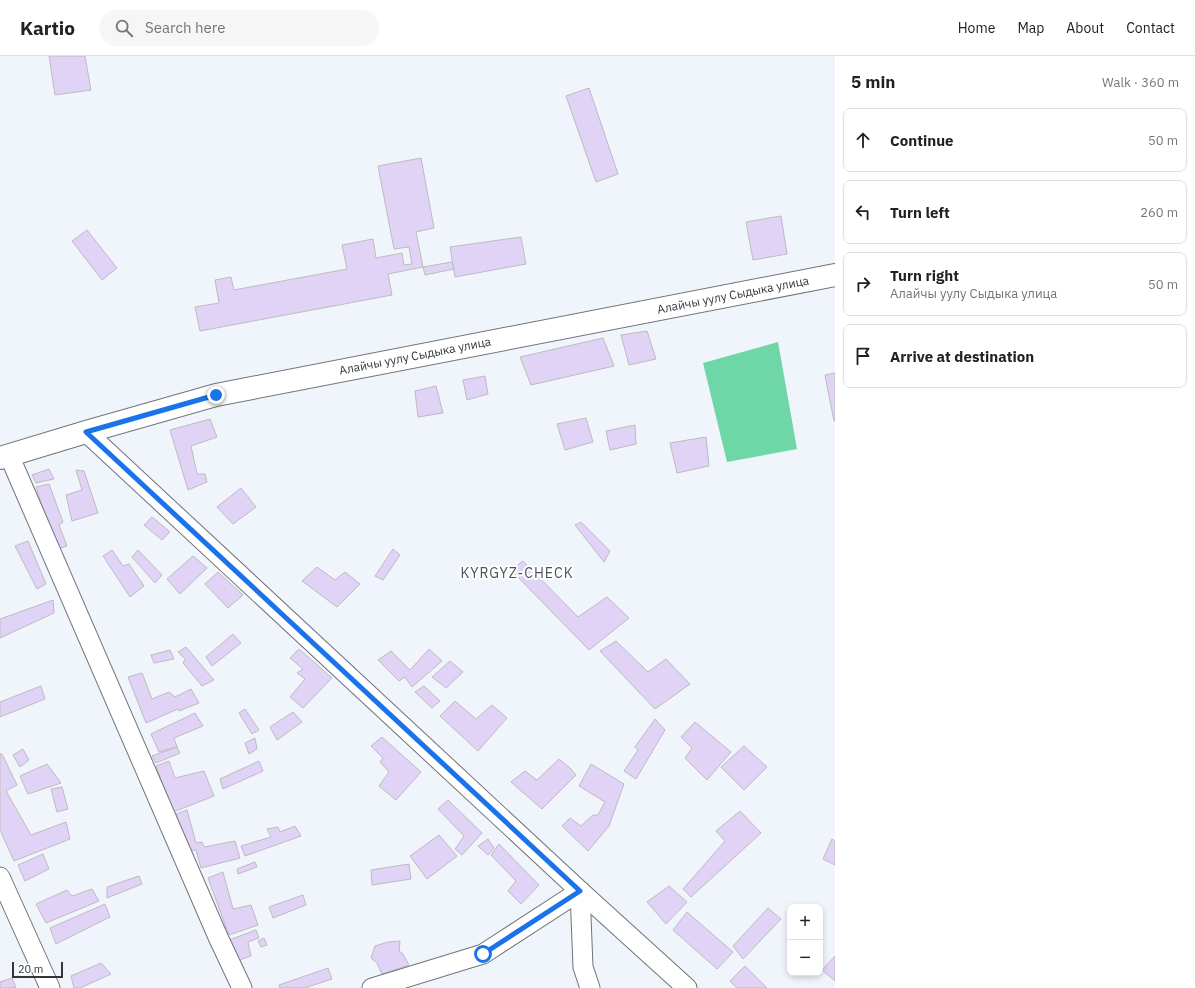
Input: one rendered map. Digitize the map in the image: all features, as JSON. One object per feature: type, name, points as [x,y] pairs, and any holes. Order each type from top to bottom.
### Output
[{"type":"street","name":"Алайчы уулу Сыдыка улица","points":[[4,456],[216,395],[835,275]]},
{"type":"street","points":[[86,432],[580,891],[687,988]]},
{"type":"street","points":[[4,456],[242,988]]},
{"type":"street","points":[[0,877],[50,988]]},
{"type":"street","points":[[372,988],[483,954],[580,891]]},
{"type":"street","points":[[580,891],[583,967],[590,988]]},
{"type":"green space","points":[[778,342],[797,449],[727,462],[703,363]]},
{"type":"building","points":[[49,56],[85,56],[91,90],[55,95]]},
{"type":"building","points":[[589,88],[618,174],[596,182],[566,96]]},
{"type":"building","points":[[421,158],[434,228],[416,232],[423,267],[388,274],[392,295],[200,331],[195,307],[219,303],[215,280],[231,277],[234,290],[347,269],[342,245],[373,239],[376,258],[402,253],[404,265],[412,264],[409,247],[394,249],[378,166]]},
{"type":"building","points":[[781,216],[787,254],[753,260],[746,222]]},
{"type":"building","points":[[87,230],[117,268],[102,280],[72,241]]},
{"type":"building","points":[[521,237],[526,264],[455,277],[450,247]]},
{"type":"building","points":[[452,262],[454,269],[425,275],[423,267]]},
{"type":"building","points":[[647,331],[656,359],[629,365],[621,335]]},
{"type":"building","points":[[603,338],[614,366],[531,385],[520,357]]},
{"type":"building","points":[[835,373],[835,421],[834,421],[825,375]]},
{"type":"building","points":[[485,376],[488,394],[467,400],[463,380]]},
{"type":"building","points":[[436,386],[443,413],[418,417],[415,391]]},
{"type":"building","points":[[586,418],[593,442],[565,450],[557,424]]},
{"type":"building","points":[[210,419],[217,437],[191,446],[197,474],[205,474],[207,482],[188,490],[170,430]]},
{"type":"building","points":[[635,425],[636,444],[610,450],[606,431]]},
{"type":"building","points":[[706,437],[709,466],[677,473],[670,443]]},
{"type":"building","points":[[49,469],[54,479],[36,483],[32,475]]},
{"type":"building","points":[[76,470],[84,471],[98,513],[72,521],[66,495],[82,490]]},
{"type":"building","points":[[49,484],[63,522],[59,525],[67,546],[58,549],[49,528],[36,487]]},
{"type":"building","points":[[241,488],[256,507],[233,524],[217,507]]},
{"type":"building","points":[[152,517],[170,532],[162,540],[144,525]]},
{"type":"building","points":[[581,522],[610,551],[604,562],[575,525]]},
{"type":"building","points":[[28,541],[46,584],[37,589],[15,546]]},
{"type":"building","points":[[393,549],[400,555],[383,580],[375,576]]},
{"type":"building","points":[[112,550],[123,566],[129,564],[144,586],[130,597],[103,556]]},
{"type":"building","points":[[138,550],[162,575],[155,583],[132,557]]},
{"type":"building","points":[[193,556],[207,568],[180,594],[167,579]]},
{"type":"building","points":[[523,561],[578,617],[607,597],[629,618],[589,650],[511,570]]},
{"type":"building","points":[[317,567],[335,580],[345,572],[360,584],[337,607],[302,581]]},
{"type":"building","points":[[218,572],[243,595],[228,608],[205,584]]},
{"type":"building","points":[[53,600],[54,613],[0,638],[0,619]]},
{"type":"building","points":[[233,634],[241,643],[212,666],[206,657]]},
{"type":"building","points":[[616,641],[648,672],[666,659],[690,684],[655,709],[600,651]]},
{"type":"building","points":[[186,647],[214,680],[202,686],[183,663],[185,659],[178,652]]},
{"type":"building","points":[[299,649],[332,678],[303,708],[290,697],[305,679],[297,673],[303,669],[290,658]]},
{"type":"building","points":[[429,649],[442,661],[412,687],[405,677],[399,681],[378,660],[391,651],[410,670]]},
{"type":"building","points":[[170,650],[174,659],[154,663],[151,655]]},
{"type":"building","points":[[450,661],[463,672],[446,688],[432,677]]},
{"type":"building","points":[[142,673],[152,699],[169,692],[175,697],[191,689],[199,703],[179,711],[178,709],[146,723],[128,677]]},
{"type":"building","points":[[41,686],[45,699],[0,717],[0,702]]},
{"type":"building","points":[[424,686],[440,701],[432,708],[415,692]]},
{"type":"building","points":[[455,701],[476,719],[492,705],[507,718],[478,751],[440,716]]},
{"type":"building","points":[[245,709],[259,730],[252,734],[239,713]]},
{"type":"building","points":[[293,712],[302,722],[277,740],[270,727]]},
{"type":"building","points":[[195,713],[203,726],[174,738],[177,747],[159,752],[151,734]]},
{"type":"building","points":[[655,719],[665,730],[636,779],[624,771],[638,750],[635,747]]},
{"type":"building","points":[[695,722],[731,752],[707,780],[685,758],[692,748],[681,737]]},
{"type":"building","points":[[382,737],[421,772],[396,800],[379,786],[389,772],[380,762],[383,758],[371,746]]},
{"type":"building","points":[[255,738],[257,749],[249,754],[245,743]]},
{"type":"building","points":[[744,746],[767,767],[744,790],[721,767]]},
{"type":"building","points":[[177,747],[180,753],[156,763],[152,756]]},
{"type":"building","points":[[23,749],[29,760],[20,767],[13,755]]},
{"type":"building","points":[[0,754],[2,754],[17,785],[6,791],[31,835],[66,822],[70,839],[14,861],[0,830]]},
{"type":"building","points":[[559,759],[576,775],[542,809],[511,782],[525,771],[537,780]]},
{"type":"building","points":[[169,761],[175,778],[204,771],[214,796],[173,812],[156,766]]},
{"type":"building","points":[[259,761],[263,771],[223,789],[220,779]]},
{"type":"building","points":[[47,764],[61,783],[28,794],[20,776]]},
{"type":"building","points":[[591,764],[624,784],[609,826],[588,851],[562,826],[570,818],[581,826],[593,815],[598,815],[605,802],[579,786]]},
{"type":"building","points":[[62,787],[68,809],[57,812],[51,789]]},
{"type":"building","points":[[448,800],[482,833],[462,855],[455,849],[464,836],[438,809]]},
{"type":"building","points":[[187,810],[196,843],[202,842],[204,847],[235,841],[240,858],[201,868],[196,850],[188,851],[176,814]]},
{"type":"building","points":[[740,811],[761,833],[691,897],[683,889],[725,841],[716,831]]},
{"type":"building","points":[[295,826],[301,836],[245,856],[241,846],[271,837],[267,829],[278,827],[280,832]]},
{"type":"building","points":[[439,835],[457,856],[427,879],[410,856]]},
{"type":"building","points":[[488,839],[494,848],[488,855],[478,846]]},
{"type":"building","points":[[832,839],[835,841],[835,865],[823,859]]},
{"type":"building","points":[[499,844],[539,885],[521,904],[508,891],[516,881],[491,855]]},
{"type":"building","points":[[43,854],[49,869],[25,881],[18,865]]},
{"type":"building","points":[[255,862],[257,867],[238,874],[237,869]]},
{"type":"building","points":[[409,864],[411,879],[372,885],[371,870]]},
{"type":"building","points":[[223,872],[233,909],[251,905],[258,925],[229,935],[208,878]]},
{"type":"building","points":[[139,876],[142,884],[107,898],[107,887]]},
{"type":"building","points":[[669,886],[687,902],[666,924],[647,902]]},
{"type":"building","points":[[92,889],[99,901],[46,923],[36,904],[67,890],[72,896]]},
{"type":"building","points":[[303,895],[306,905],[273,918],[269,907]]},
{"type":"building","points":[[105,904],[110,917],[56,944],[50,928]]},
{"type":"building","points":[[768,908],[781,919],[743,959],[733,946]]},
{"type":"building","points":[[687,912],[733,952],[717,969],[673,930]]},
{"type":"building","points":[[256,930],[259,938],[248,942],[251,956],[237,961],[229,940]]},
{"type":"building","points":[[264,938],[267,945],[261,947],[258,941]]},
{"type":"building","points":[[400,941],[399,951],[403,954],[409,965],[382,974],[377,963],[371,958],[375,946],[388,942]]},
{"type":"building","points":[[835,956],[835,981],[823,971],[823,969]]},
{"type":"building","points":[[101,963],[111,974],[80,988],[74,988],[71,976]]},
{"type":"building","points":[[745,966],[767,988],[737,988],[730,981]]},
{"type":"building","points":[[328,968],[332,979],[305,988],[280,988],[279,985]]},
{"type":"building","points":[[12,978],[16,988],[0,988],[0,982]]},
{"type":"district","name":"KYRGYZ-CHECK","points":[[517,573]]},
{"type":"route","points":[[216,395],[86,432],[580,891],[483,954]]}]
